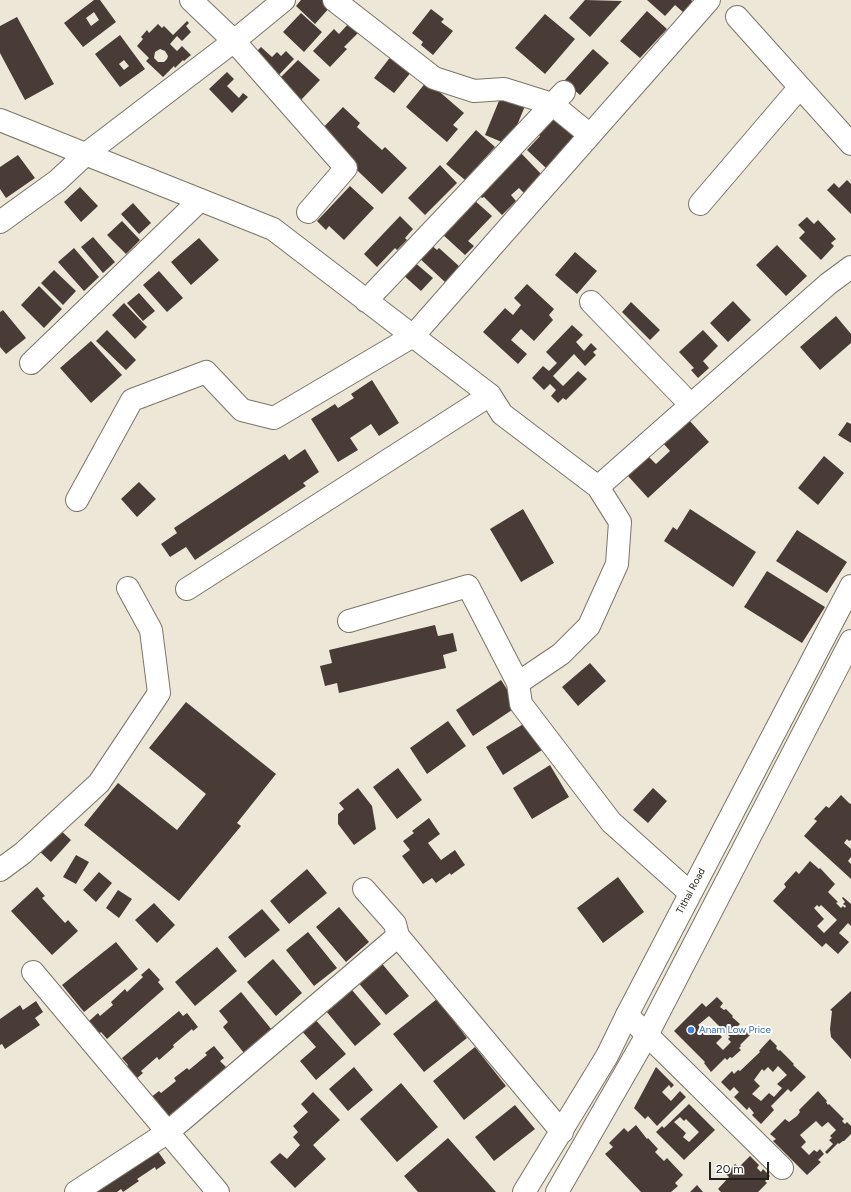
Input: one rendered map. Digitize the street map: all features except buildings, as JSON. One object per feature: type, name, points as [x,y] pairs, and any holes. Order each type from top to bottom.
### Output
[{"type":"street","points":[[191,0],[234,41],[346,168],[308,212]]},
{"type":"street","points":[[0,222],[57,181],[86,154],[234,41],[284,0]]},
{"type":"street","points":[[334,0],[434,78],[474,91],[504,89],[558,98],[590,135]]},
{"type":"street","points":[[77,500],[132,400],[206,372],[242,410],[274,418],[413,336],[709,0]]},
{"type":"street","points":[[737,17],[851,144]]},
{"type":"street","points":[[700,204],[800,87]]},
{"type":"street","points":[[366,300],[558,98]]},
{"type":"street","points":[[0,120],[273,229],[490,395],[502,414],[598,488],[620,522],[617,564],[589,626],[561,654],[518,683]]},
{"type":"street","points":[[31,363],[200,200]]},
{"type":"street","points":[[598,488],[828,284],[851,267]]},
{"type":"street","points":[[591,302],[691,405]]},
{"type":"street","points":[[187,589],[490,395]]},
{"type":"street","points":[[349,621],[468,586],[518,683],[521,704],[611,822],[690,893]]},
{"type":"street","name":"Tithal Road","points":[[524,1192],[607,1056],[690,893],[851,586]]},
{"type":"street","points":[[0,870],[23,852],[99,783],[159,693],[151,630],[128,588]]},
{"type":"street","points":[[557,1192],[648,1035],[851,641]]},
{"type":"street","points":[[364,889],[395,924],[398,936],[562,1132]]},
{"type":"street","points":[[76,1192],[168,1132],[398,936]]},
{"type":"street","points":[[33,972],[218,1192]]},
{"type":"street","points":[[627,1015],[782,1168]]},
{"type":"place","name":"Anam Low Price","points":[[691,1030]]}]
